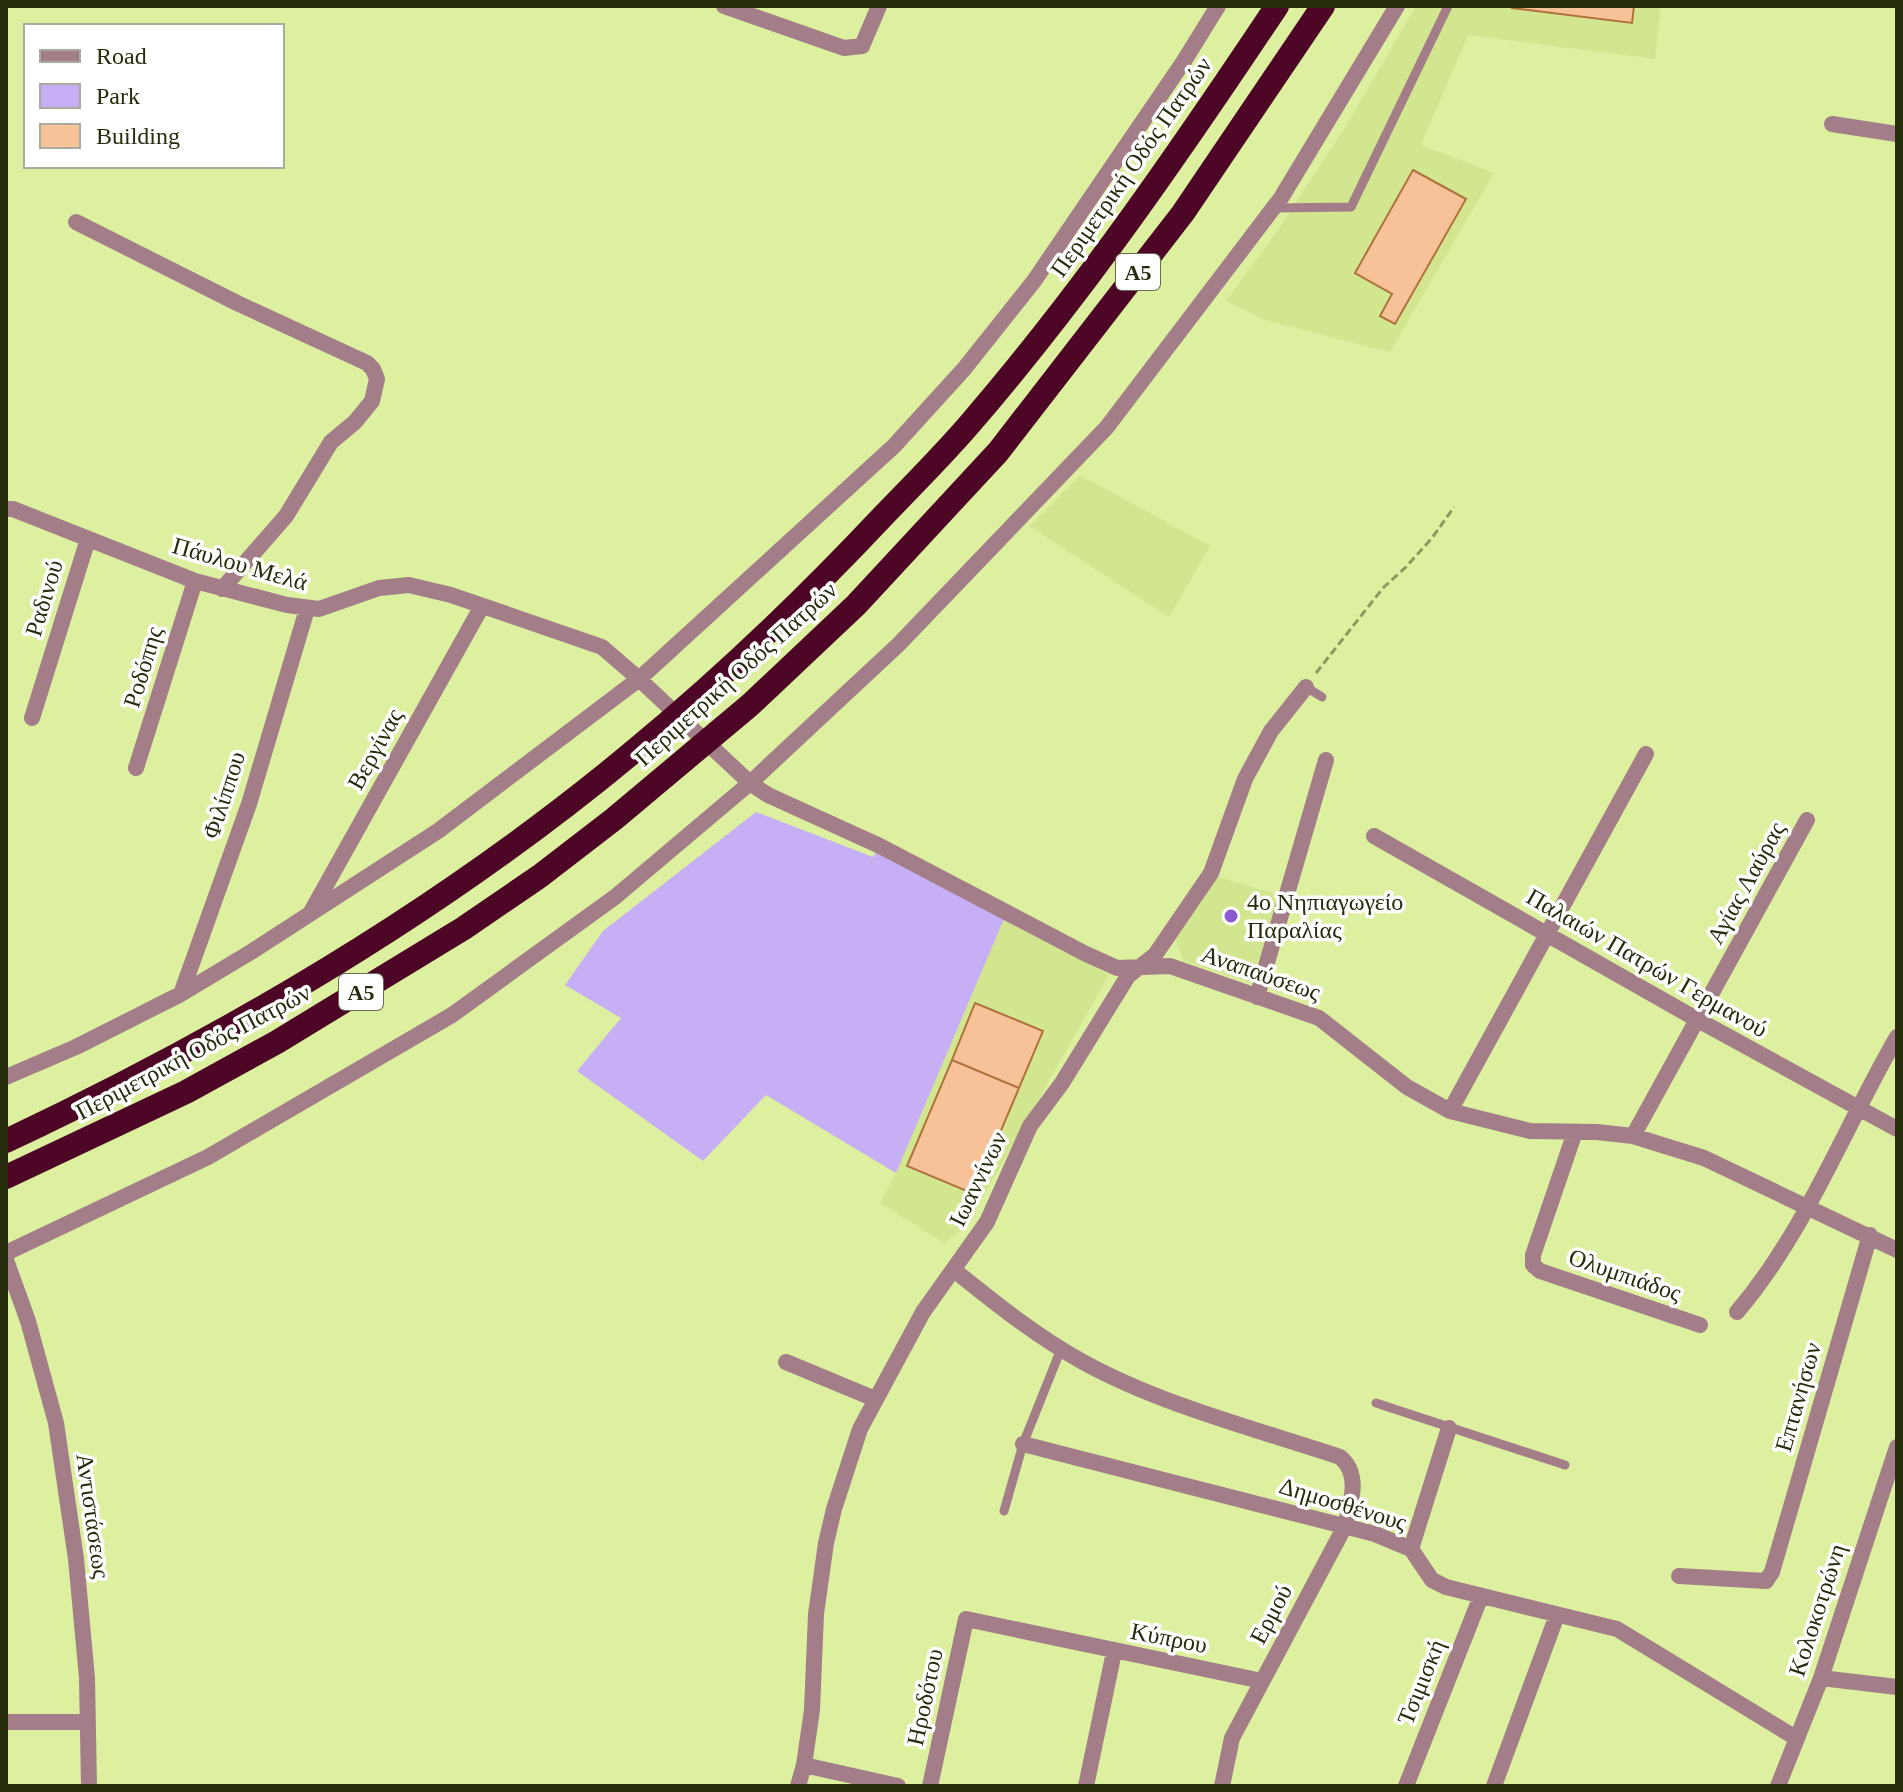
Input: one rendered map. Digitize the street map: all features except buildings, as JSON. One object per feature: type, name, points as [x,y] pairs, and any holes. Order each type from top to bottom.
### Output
[{"type":"highway","name":"Περιμετρική Οδός Πατρών","points":[[6,1141],[172,1059],[372,940],[495,858],[640,747],[838,564],[967,428],[1076,293],[1220,92],[1277,6]]},
{"type":"highway","name":"Περιμετρική Οδός Πατρών","points":[[11,1175],[186,1092],[384,978],[464,928],[540,876],[678,767],[750,705],[856,605],[998,452],[1183,213],[1323,6]]},
{"type":"street","points":[[724,6],[844,48],[862,46],[879,6]]},
{"type":"street","points":[[6,1077],[76,1047],[181,994],[309,915],[438,831],[639,679],[894,446],[964,369],[1034,281],[1218,6]]},
{"type":"street","points":[[6,1253],[208,1157],[452,1015],[615,897],[750,783],[898,645],[1107,427],[1273,208],[1397,6]]},
{"type":"street","points":[[1832,124],[1897,134]]},
{"type":"street","points":[[76,222],[237,303],[367,363],[376,373],[377,383],[372,401],[355,422],[331,442],[286,516],[222,589]]},
{"type":"street","name":"Πάυλου Μελά","points":[[6,509],[13,509],[195,581],[307,609],[333,606],[394,585],[437,592],[602,647],[639,679]]},
{"type":"street","name":"Ραδινού","points":[[32,718],[88,539]]},
{"type":"street","name":"Ροδόπης","points":[[136,768],[195,581]]},
{"type":"street","name":"Βεργίνας","points":[[309,915],[482,606]]},
{"type":"street","name":"Φιλίππου","points":[[181,994],[249,804],[307,609]]},
{"type":"street","name":"Αναπαύσεως","points":[[639,679],[750,783],[768,795],[880,846],[1117,968],[1170,966],[1319,1018],[1407,1087],[1450,1111],[1530,1131],[1633,1136],[1719,1163],[1897,1250]]},
{"type":"street","name":"Ιωαννίνων","points":[[798,1786],[812,1710],[816,1614],[826,1543],[851,1455],[875,1399],[923,1312],[987,1222],[1030,1126],[1062,1083],[1128,976],[1155,955],[1211,873],[1245,779],[1271,731],[1306,687]]},
{"type":"street","points":[[1450,1111],[1646,754]]},
{"type":"street","points":[[1257,997],[1326,760]]},
{"type":"street","name":"Αγίας Λαύρας","points":[[1633,1136],[1807,820]]},
{"type":"street","name":"Παλαιών Πατρών Γερμανού","points":[[1374,836],[1897,1129]]},
{"type":"street","points":[[1737,1312],[1759,1286],[1806,1208],[1897,1037]]},
{"type":"street","name":"Ολυμπιάδος","points":[[1575,1132],[1533,1255],[1533,1265],[1540,1271],[1700,1325]]},
{"type":"street","name":"Επτανήσων","points":[[1679,1576],[1766,1581],[1772,1572],[1870,1235]]},
{"type":"street","name":"Αντιστάσεως","points":[[6,1260],[28,1321],[56,1423],[76,1559],[87,1678],[89,1786]]},
{"type":"street","points":[[954,1270],[1012,1316],[1061,1349]]},
{"type":"street","name":"Ερμού","points":[[1061,1349],[1132,1385],[1340,1457],[1351,1471],[1353,1486],[1345,1526],[1232,1738],[1222,1786]]},
{"type":"street","points":[[786,1362],[875,1399]]},
{"type":"street","points":[[1411,1549],[1449,1428]]},
{"type":"street","name":"Δημοσθένους","points":[[1023,1444],[1345,1526],[1411,1549],[1436,1583],[1617,1629],[1796,1738]]},
{"type":"street","name":"Κολοκοτρώνη","points":[[1778,1786],[1821,1678],[1897,1447]]},
{"type":"street","name":"Τσιμισκή","points":[[1406,1786],[1481,1596]]},
{"type":"street","points":[[1494,1786],[1557,1615]]},
{"type":"street","name":"Κύπρου","points":[[966,1619],[1262,1681]]},
{"type":"street","name":"Ηροδότου","points":[[930,1786],[966,1619]]},
{"type":"street","name":"Κύπρου","points":[[1086,1786],[1114,1652]]},
{"type":"street","points":[[1821,1678],[1897,1687]]},
{"type":"street","points":[[6,1722],[88,1722]]},
{"type":"street","points":[[804,1765],[898,1786]]},
{"type":"lane","points":[[1273,208],[1351,207],[1448,6]]},
{"type":"lane","points":[[1306,687],[1322,697]]},
{"type":"lane","points":[[1004,1511],[1023,1444],[1061,1349]]},
{"type":"lane","points":[[1376,1403],[1565,1465]]},
{"type":"path","points":[[1306,687],[1383,588],[1419,553],[1454,507]]},
{"type":"shaded area","points":[[1416,6],[1661,6],[1655,59],[1468,35],[1421,145],[1494,173],[1390,352],[1265,320],[1226,301],[1278,230],[1347,124]]},
{"type":"shaded area","points":[[1080,475],[1210,546],[1169,617],[1029,526]]},
{"type":"shaded area","name":"4o Νηπιαγωγείο Παραλίας","points":[[1215,876],[1280,895],[1251,983],[1183,961],[1175,938]]},
{"type":"shaded area","points":[[1004,917],[1109,975],[966,1227],[944,1243],[880,1203],[896,1173]]},
{"type":"green space","points":[[756,812],[873,857],[876,852],[1004,919],[896,1173],[766,1095],[703,1161],[577,1071],[621,1018],[565,985],[603,931]]},
{"type":"place","name":"4o Νηπιαγωγείο Παραλίας","points":[[1231,916]]}]
